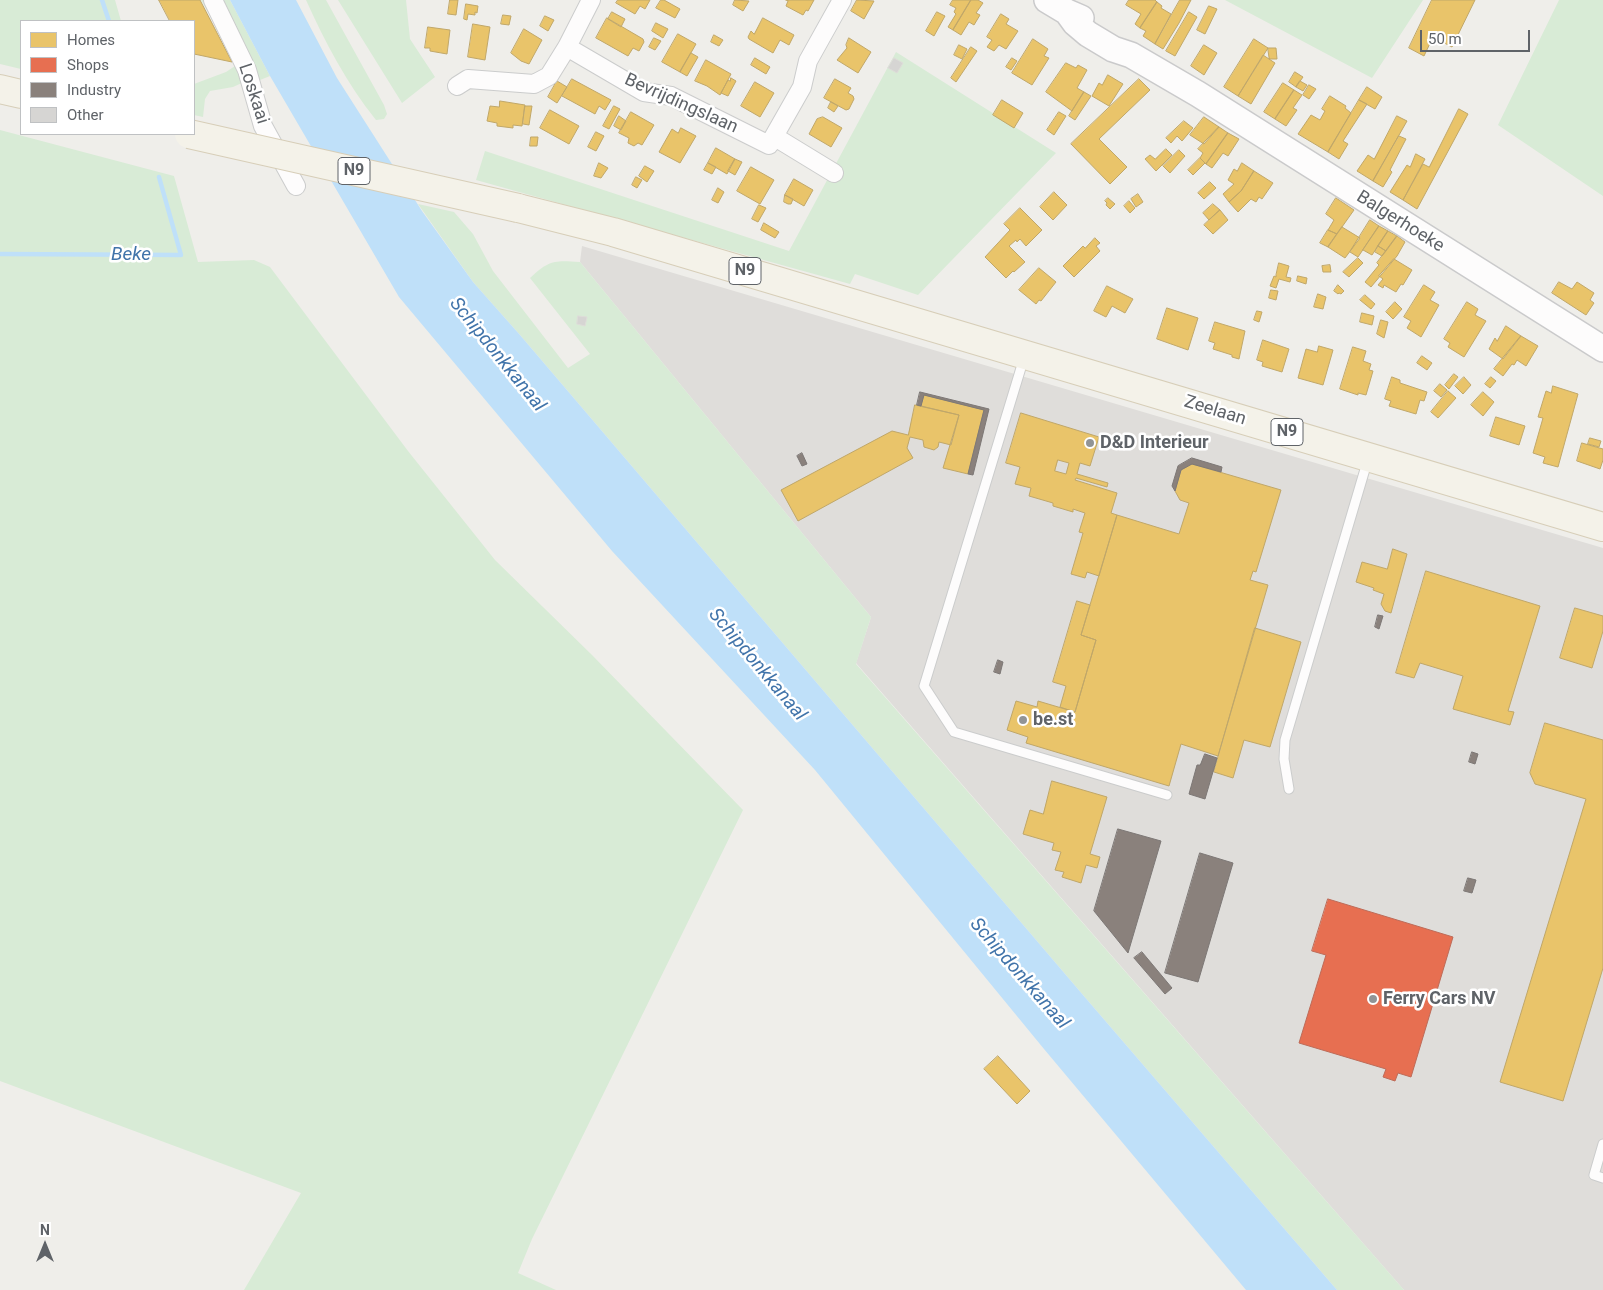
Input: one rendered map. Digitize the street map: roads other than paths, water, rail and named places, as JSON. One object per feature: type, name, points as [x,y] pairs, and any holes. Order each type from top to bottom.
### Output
[{"type":"main road","name":"Balgerhoeke","points":[[1057,6],[1081,18],[1118,41],[1138,48],[1152,56],[1198,94],[1603,350]]},
{"type":"main road","points":[[0,89],[20,94]]},
{"type":"main road","name":"Zeelaan","points":[[193,135],[518,208],[614,232],[1603,527]]},
{"type":"street","name":"Loskaai","points":[[213,0],[247,70],[263,126],[296,186]]},
{"type":"street","points":[[457,86],[468,79],[534,84],[549,76],[567,47],[591,0]]},
{"type":"street","points":[[772,141],[802,87],[808,61],[842,0]]},
{"type":"street","name":"Bevrijdingslaan","points":[[567,47],[644,92],[671,96],[772,141],[834,172]]},
{"type":"lane","points":[[1025,354],[924,686],[954,732],[1167,795]]},
{"type":"lane","points":[[1289,789],[1284,758],[1284,740],[1369,457]]},
{"type":"lane","points":[[1603,1144],[1594,1175],[1603,1178]]},
{"type":"water","name":"Schipdonkkanaal","points":[[230,0],[296,0],[337,78],[422,211],[473,282],[1337,1290],[1246,1290],[1044,1049],[815,770],[612,551],[399,297],[270,76]]},
{"type":"waterway","name":"Beke","points":[[102,0],[109,20]]},
{"type":"waterway","name":"Beke","points":[[0,254],[181,255],[159,177]]},
{"type":"place","name":"D&D Interieur","points":[[1090,443]]},
{"type":"place","name":"be.st","points":[[1023,720]]},
{"type":"place","name":"Ferry Cars NV","points":[[1373,999]]}]
